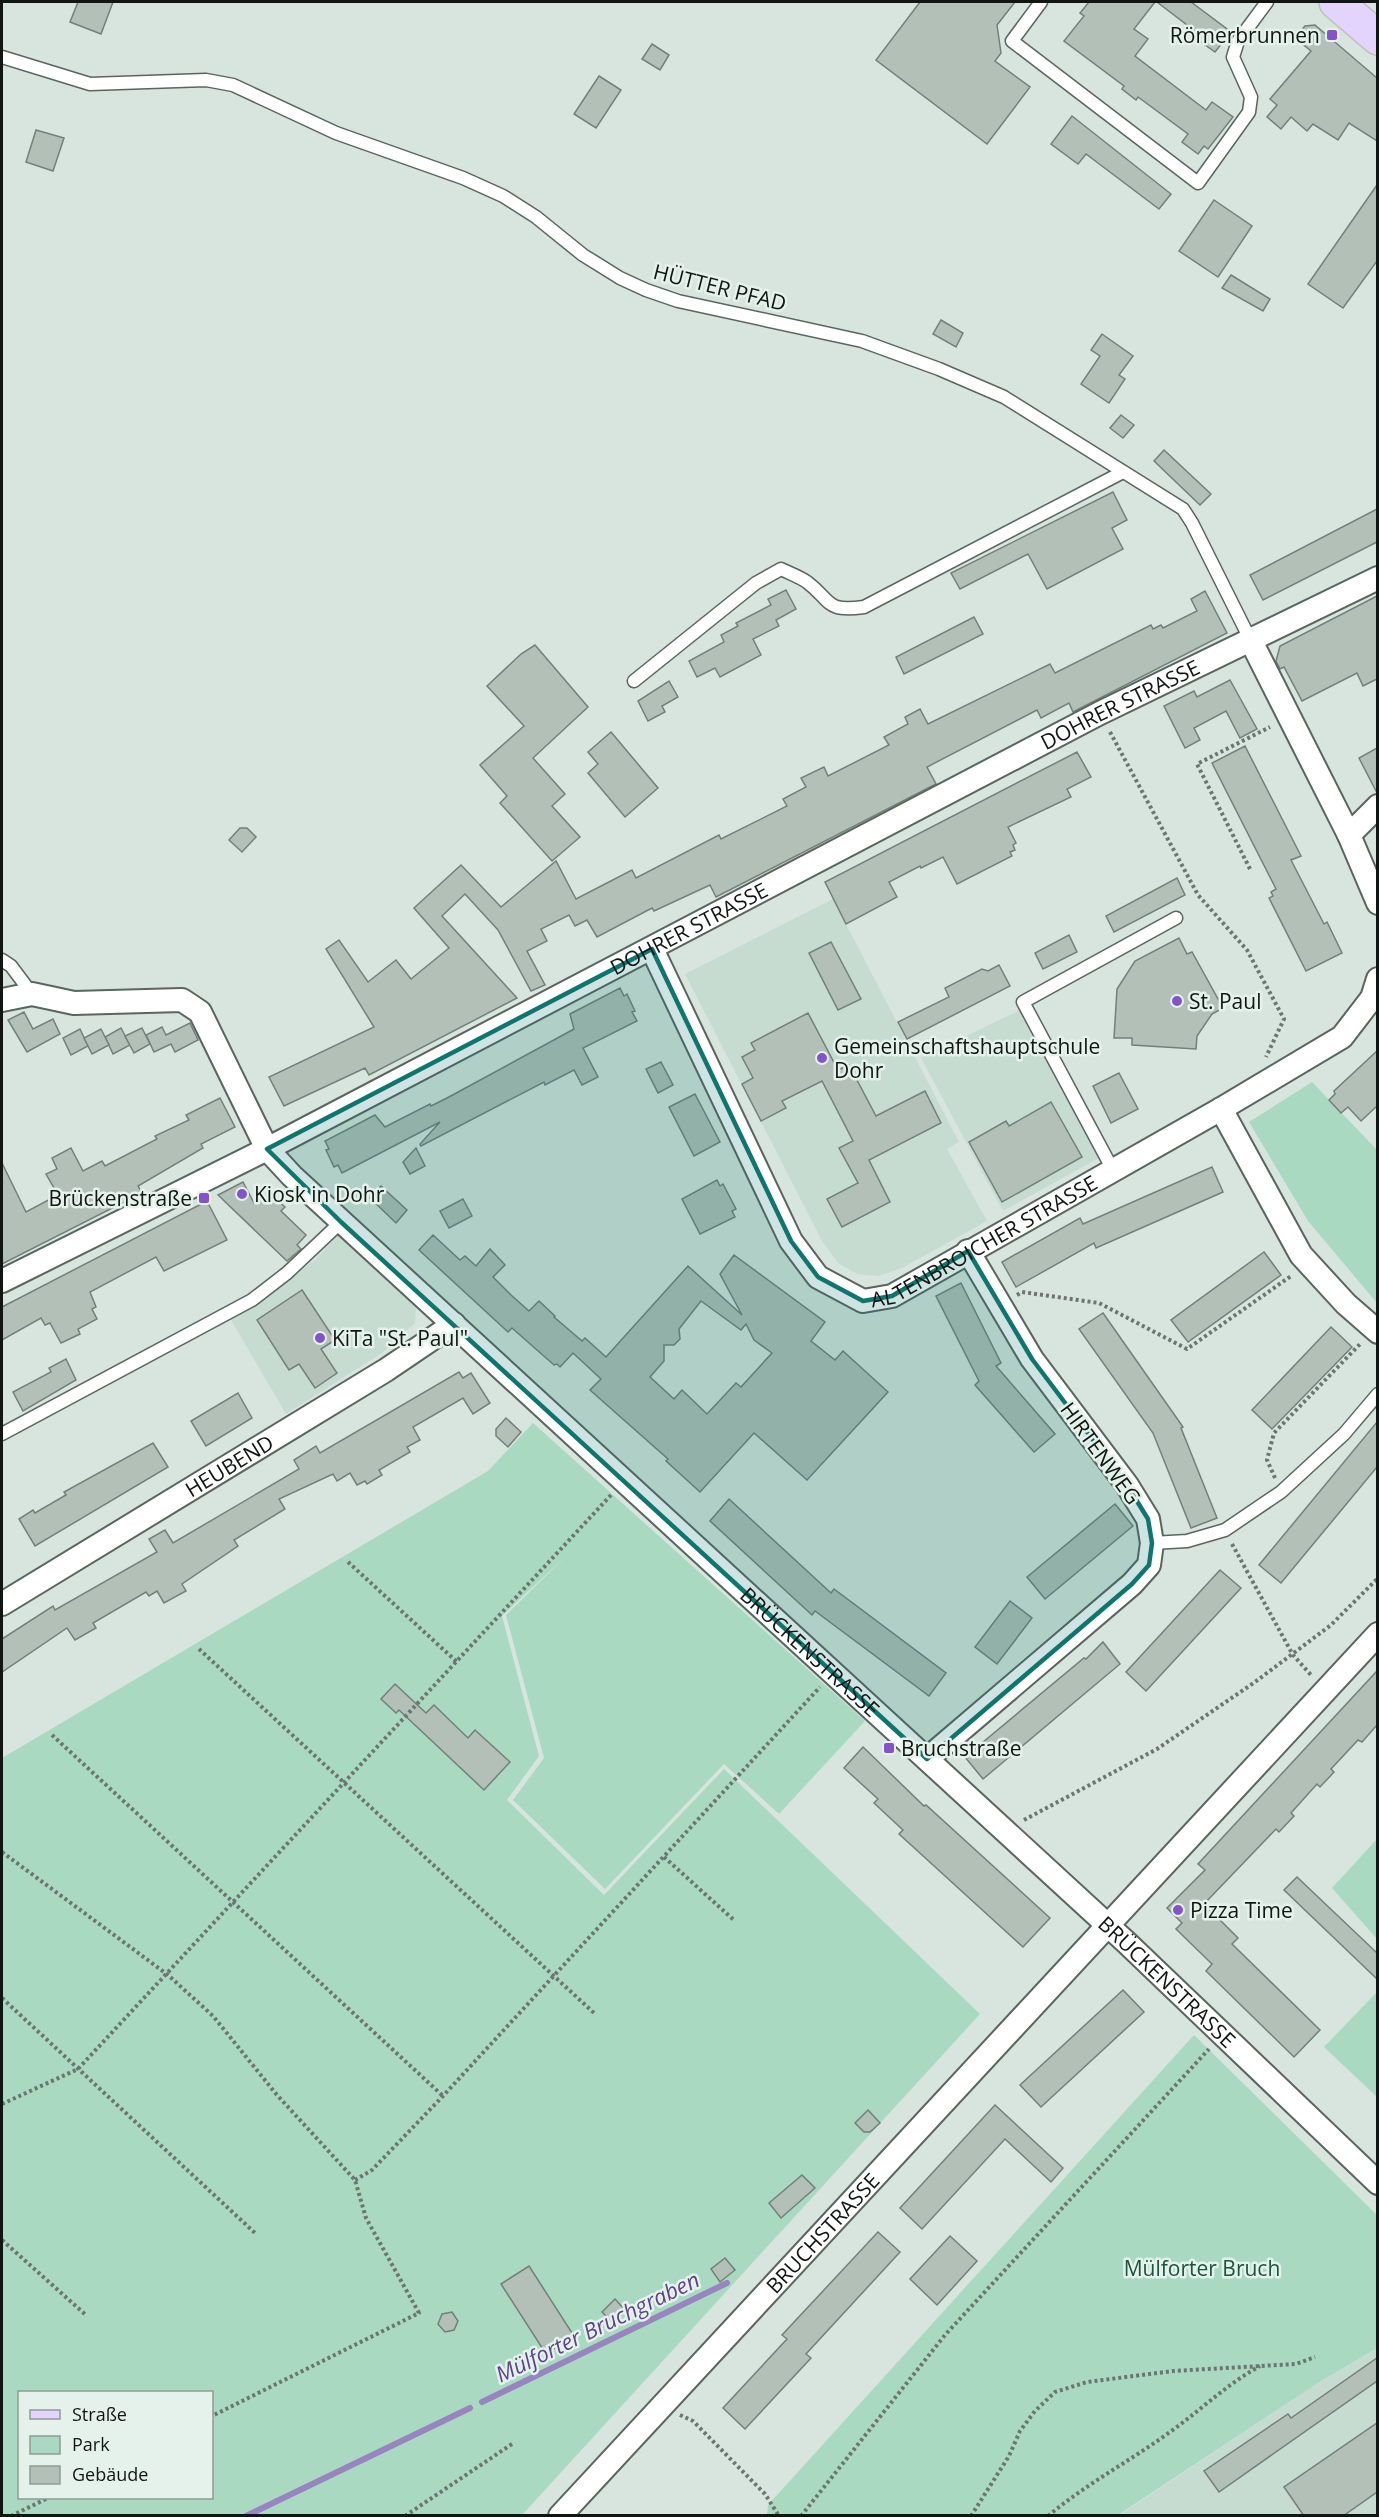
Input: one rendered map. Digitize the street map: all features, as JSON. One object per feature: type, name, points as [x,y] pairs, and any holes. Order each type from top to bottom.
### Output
[{"type":"main road","points":[[1336,2],[1377,38]]},
{"type":"street","name":"DOHRER STRASSE","points":[[2,1281],[267,1149],[1100,713],[1377,578]]},
{"type":"street","points":[[1251,641],[1349,834],[1377,903]]},
{"type":"street","points":[[1349,834],[1377,806]]},
{"type":"street","name":"ALTENBROICHER STRASSE","points":[[652,949],[791,1241],[818,1277],[863,1301],[892,1296],[1221,1109],[1342,1037],[1376,992]]},
{"type":"street","points":[[2,1000],[32,994]]},
{"type":"street","name":"BRÜCKENSTRASSE","points":[[32,994],[74,1003],[182,1000],[200,1012],[267,1149],[292,1176],[1108,1926],[1377,2182]]},
{"type":"street","points":[[1221,1109],[1301,1255],[1346,1304],[1376,1330]]},
{"type":"street","name":"HIRTENWEG","points":[[968,1251],[1032,1359],[1127,1485],[1148,1519],[1152,1543]]},
{"type":"street","name":"HEUBEND","points":[[2,1604],[386,1370],[454,1324]]},
{"type":"street","points":[[927,1759],[1132,1584],[1149,1564],[1152,1543]]},
{"type":"street","name":"BRUCHSTRASSE","points":[[560,2516],[1377,1634]]},
{"type":"lane","points":[[1041,2],[1012,40],[1198,183],[1249,112],[1251,97],[1233,57],[1238,41],[1267,2]]},
{"type":"lane","name":"HÜTTER PFAD","points":[[2,57],[90,84],[206,80],[233,85],[336,133],[463,178],[503,196],[536,217],[584,255],[620,278],[646,290],[678,301],[862,341],[939,369],[1004,398],[1183,510],[1192,523],[1251,641]]},
{"type":"lane","points":[[634,681],[756,583],[781,569],[807,582],[825,601],[841,610],[864,607],[1123,472]]},
{"type":"lane","points":[[1113,1170],[1023,1002],[1176,918]]},
{"type":"lane","points":[[2,960],[11,966],[32,994]]},
{"type":"lane","points":[[2,1434],[252,1300],[287,1273],[341,1222]]},
{"type":"lane","points":[[1152,1543],[1187,1541],[1225,1530],[1281,1492],[1344,1434],[1377,1394]]},
{"type":"path","points":[[1100,713],[1198,895],[1247,950],[1284,1019],[1249,1092]]},
{"type":"path","points":[[1250,869],[1197,764],[1290,717]]},
{"type":"path","points":[[999,1305],[1022,1292],[1099,1303],[1187,1349],[1309,1263]]},
{"type":"path","points":[[1281,1492],[1267,1460],[1274,1433],[1376,1330]]},
{"type":"path","points":[[2,2104],[78,2069],[168,1975],[624,1481]]},
{"type":"path","points":[[1225,1530],[1293,1655],[1325,1689]]},
{"type":"path","points":[[348,1562],[457,1662]]},
{"type":"path","points":[[1003,1829],[1043,1812],[1157,1749],[1293,1655],[1331,1625],[1377,1578]]},
{"type":"path","points":[[199,1649],[594,2013]]},
{"type":"path","points":[[355,2180],[372,2170],[443,2096],[832,1673]]},
{"type":"path","points":[[52,1735],[232,1904],[443,2096]]},
{"type":"path","points":[[2,1852],[168,1975],[213,2016],[277,2095],[355,2180],[366,2218],[419,2313],[213,2416]]},
{"type":"path","points":[[664,1857],[735,1921]]},
{"type":"path","points":[[2,1998],[255,2233]]},
{"type":"path","points":[[801,2516],[945,2335],[1222,2035]]},
{"type":"path","points":[[2,2240],[87,2316]]},
{"type":"path","points":[[971,2516],[1009,2456],[1020,2431],[1035,2411],[1055,2392],[1087,2382],[1173,2371],[1263,2364],[1296,2364],[1316,2356]]},
{"type":"path","points":[[1048,2516],[1096,2479],[1169,2433],[1235,2380],[1263,2364]]},
{"type":"path","points":[[670,2413],[693,2421],[765,2494],[779,2516]]},
{"type":"path","points":[[405,2516],[512,2444]]},
{"type":"path","points":[[11,2516],[46,2499]]},
{"type":"highlighted area","points":[[652,949],[791,1241],[818,1277],[863,1301],[892,1296],[968,1251],[1032,1359],[1127,1485],[1148,1519],[1152,1543],[1149,1565],[1132,1584],[927,1759],[341,1222],[267,1149]]},
{"type":"shaded area","name":"Gemeinschaftshauptschule Dohr","points":[[833,899],[959,1142],[947,1149],[987,1221],[902,1268],[879,1276],[857,1274],[838,1263],[822,1241],[685,974]]},
{"type":"shaded area","points":[[1022,1009],[1099,1158],[1003,1211],[921,1058]]},
{"type":"shaded area","name":"KiTa \"St. Paul\"","points":[[338,1235],[416,1305],[415,1323],[382,1353],[286,1414],[231,1320],[268,1297],[317,1258]]},
{"type":"shaded area","points":[[1377,2348],[1377,2515],[1118,2516],[1321,2381]]},
{"type":"green space","points":[[1312,1082],[1377,1150],[1377,1303],[1308,1221],[1249,1122]]},
{"type":"green space","points":[[533,1423],[865,1721],[779,1814],[724,1764],[605,1889],[513,1800],[544,1758],[506,1615],[567,1555],[502,1616],[539,1756],[507,1800],[604,1895],[724,1769],[980,2014],[522,2515],[2,2515],[2,1758],[488,1471]]},
{"type":"green space","points":[[1377,1839],[1377,1939],[1332,1888]]},
{"type":"green space","points":[[1377,1992],[1377,2097],[1324,2047]]},
{"type":"green space","name":"Mülforter Bruch","points":[[1194,2035],[1377,2215],[1377,2348],[1321,2381],[1118,2515],[767,2515],[768,2505]]},
{"type":"building","points":[[78,2],[113,2],[101,34],[70,22]]},
{"type":"building","points":[[920,2],[1015,2],[997,25],[1001,53],[995,61],[1030,87],[987,144],[876,60]]},
{"type":"building","points":[[1089,2],[1155,2],[1134,29],[1148,39],[1135,56],[1206,110],[1212,102],[1233,117],[1208,149],[1204,146],[1198,154],[1182,142],[1188,134],[1138,97],[1136,100],[1122,89],[1124,86],[1064,41],[1084,16],[1080,13]]},
{"type":"building","points":[[1157,2],[1191,2],[1231,32],[1215,52],[1197,39],[1200,35]]},
{"type":"building","points":[[1315,25],[1377,78],[1377,141],[1349,123],[1338,140],[1313,124],[1307,131],[1291,117],[1281,129],[1267,117],[1277,105],[1270,99],[1311,51],[1300,42],[1299,33],[1305,26]]},
{"type":"building","points":[[652,44],[669,55],[660,70],[642,59]]},
{"type":"building","points":[[599,76],[621,90],[596,128],[574,114]]},
{"type":"building","points":[[1072,116],[1171,194],[1159,209],[1086,154],[1078,164],[1051,144]]},
{"type":"building","points":[[36,130],[64,138],[53,171],[26,162]]},
{"type":"building","points":[[1377,185],[1377,261],[1343,308],[1308,284]]},
{"type":"building","points":[[1214,200],[1252,226],[1218,277],[1179,251]]},
{"type":"building","points":[[1231,275],[1270,299],[1263,311],[1222,288]]},
{"type":"building","points":[[941,320],[963,333],[956,347],[933,334]]},
{"type":"building","points":[[1102,334],[1133,356],[1119,375],[1125,379],[1109,403],[1081,384],[1100,356],[1091,350]]},
{"type":"building","points":[[1121,415],[1134,425],[1123,438],[1110,428]]},
{"type":"building","points":[[1164,450],[1211,494],[1200,505],[1154,461]]},
{"type":"building","points":[[1113,492],[1127,520],[1112,528],[1123,549],[1047,589],[1028,554],[960,589],[951,573]]},
{"type":"building","points":[[1377,509],[1377,542],[1263,600],[1250,575]]},
{"type":"building","points":[[786,590],[796,609],[776,620],[779,626],[753,639],[761,655],[720,677],[715,668],[697,677],[689,661],[724,642],[721,635],[738,626],[736,623],[771,605],[768,599]]},
{"type":"building","points":[[1205,591],[1227,633],[1073,712],[1069,703],[1041,718],[1037,710],[927,767],[936,784],[716,897],[710,885],[654,911],[652,908],[597,937],[587,920],[575,926],[569,915],[541,929],[547,941],[527,951],[545,985],[531,991],[498,930],[465,894],[442,916],[517,998],[369,1075],[365,1068],[284,1106],[269,1077],[374,1027],[326,949],[339,940],[368,982],[396,960],[411,979],[449,948],[414,908],[461,865],[501,907],[556,861],[576,899],[632,870],[636,878],[719,835],[721,839],[787,806],[783,799],[806,787],[801,778],[824,767],[828,776],[889,745],[884,737],[908,724],[905,717],[920,709],[928,724],[1050,664],[1055,673],[1151,625],[1153,629],[1161,625],[1163,628],[1197,611],[1191,599]]},
{"type":"building","points":[[1377,596],[1377,679],[1363,686],[1357,673],[1302,701],[1284,667],[1280,669],[1276,661],[1280,646]]},
{"type":"building","points":[[974,617],[983,634],[904,674],[896,657]]},
{"type":"building","points":[[535,645],[588,707],[533,758],[565,794],[552,806],[580,837],[552,861],[500,803],[507,796],[480,765],[524,726],[487,686],[521,654]]},
{"type":"building","points":[[1230,680],[1257,729],[1240,738],[1226,711],[1194,728],[1200,740],[1185,748],[1164,706],[1194,691],[1197,697]]},
{"type":"building","points":[[669,681],[678,697],[662,706],[665,712],[648,721],[638,701]]},
{"type":"building","points":[[611,732],[658,788],[625,817],[588,773],[598,764],[588,752]]},
{"type":"building","points":[[1245,746],[1301,856],[1291,860],[1324,924],[1327,922],[1342,953],[1306,971],[1269,898],[1273,896],[1271,892],[1276,889],[1212,763]]},
{"type":"building","points":[[1377,748],[1377,793],[1359,758]]},
{"type":"building","points":[[1077,752],[1091,777],[1067,789],[1071,797],[1008,827],[1016,843],[1013,845],[1015,850],[1010,852],[1012,856],[957,884],[943,857],[921,868],[920,866],[889,882],[897,897],[846,924],[825,882]]},
{"type":"building","points":[[240,828],[247,828],[256,837],[242,852],[229,840]]},
{"type":"building","points":[[1177,878],[1185,895],[1114,932],[1106,916]]},
{"type":"building","points":[[1069,935],[1077,952],[1043,969],[1035,953]]},
{"type":"building","name":"St. Paul","points":[[1179,938],[1187,954],[1192,952],[1223,1008],[1212,1014],[1197,1036],[1196,1049],[1132,1045],[1132,1038],[1114,1038],[1117,989],[1135,961]]},
{"type":"building","points":[[831,942],[861,999],[838,1010],[809,953]]},
{"type":"building","points":[[999,965],[1010,986],[907,1039],[898,1022],[949,997],[945,988],[982,969],[988,971]]},
{"type":"building","points":[[620,988],[624,996],[627,994],[637,1021],[583,1048],[598,1077],[582,1085],[574,1070],[545,1085],[544,1082],[421,1146],[420,1144],[440,1122],[342,1173],[338,1165],[334,1167],[326,1150],[329,1149],[325,1141],[375,1115],[385,1127],[447,1098],[574,1029],[570,1014]]},
{"type":"building","points":[[24,1012],[33,1029],[53,1019],[60,1034],[27,1052],[8,1020]]},
{"type":"building","points":[[808,1013],[838,1070],[849,1065],[876,1116],[925,1091],[941,1123],[869,1160],[890,1202],[842,1227],[827,1199],[858,1183],[839,1148],[853,1141],[822,1081],[782,1101],[786,1108],[761,1121],[742,1084],[753,1078],[742,1057],[755,1050],[751,1043]]},
{"type":"building","points":[[190,1023],[198,1040],[175,1052],[171,1044],[154,1052],[146,1035],[162,1027],[166,1035]]},
{"type":"building","points":[[121,1028],[130,1045],[113,1054],[105,1037]]},
{"type":"building","points":[[142,1028],[150,1044],[134,1053],[125,1036]]},
{"type":"building","points":[[80,1029],[88,1046],[71,1055],[63,1038]]},
{"type":"building","points":[[101,1029],[109,1045],[92,1054],[84,1038]]},
{"type":"building","points":[[1377,1051],[1377,1106],[1361,1121],[1348,1107],[1341,1113],[1329,1100],[1335,1094],[1334,1091]]},
{"type":"building","points":[[661,1062],[673,1085],[658,1093],[646,1069]]},
{"type":"building","points":[[1119,1073],[1138,1109],[1111,1123],[1093,1086]]},
{"type":"building","points":[[695,1094],[720,1142],[694,1156],[669,1107]]},
{"type":"building","points":[[220,1098],[235,1127],[201,1144],[203,1148],[138,1186],[142,1193],[2,1264],[2,1163],[26,1212],[58,1195],[46,1174],[57,1169],[52,1158],[71,1148],[83,1171],[102,1161],[105,1166],[157,1139],[155,1136],[189,1120],[186,1115]]},
{"type":"building","points":[[1051,1102],[1082,1157],[1002,1202],[969,1142],[1006,1121],[1009,1126]]},
{"type":"building","points":[[416,1148],[425,1166],[410,1174],[403,1162]]},
{"type":"building","points":[[1212,1167],[1223,1192],[1096,1248],[1094,1243],[1016,1287],[1002,1262],[1080,1218],[1083,1224]]},
{"type":"building","points":[[717,1180],[720,1186],[723,1184],[736,1209],[732,1211],[735,1217],[700,1234],[682,1199]]},
{"type":"building","points":[[243,1182],[254,1203],[270,1194],[285,1207],[281,1211],[306,1235],[297,1245],[301,1249],[287,1261],[218,1195]]},
{"type":"building","points":[[381,1186],[407,1210],[396,1223],[370,1198]]},
{"type":"building","points":[[463,1199],[472,1216],[449,1228],[440,1211]]},
{"type":"building","points":[[207,1201],[227,1240],[164,1271],[156,1257],[90,1292],[96,1307],[92,1309],[97,1319],[78,1329],[80,1334],[61,1343],[50,1323],[45,1325],[41,1318],[2,1340],[2,1307]]},
{"type":"building","points":[[433,1235],[460,1260],[465,1256],[476,1266],[490,1249],[505,1265],[493,1277],[511,1295],[529,1311],[539,1301],[582,1341],[585,1338],[606,1357],[688,1266],[742,1315],[720,1274],[734,1255],[825,1322],[811,1341],[835,1360],[843,1351],[888,1392],[807,1480],[754,1433],[700,1492],[666,1461],[668,1459],[590,1390],[601,1379],[573,1353],[560,1367],[557,1364],[554,1365],[512,1328],[508,1332],[419,1250]],"holes":[[[701,1301],[741,1330],[746,1324],[754,1340],[772,1353],[741,1387],[736,1383],[707,1414],[682,1390],[674,1399],[650,1377],[664,1361],[664,1345],[674,1345],[680,1339],[679,1329]]]},
{"type":"building","points":[[1264,1252],[1281,1275],[1188,1342],[1171,1320]]},
{"type":"building","points":[[961,1283],[1001,1363],[996,1366],[1055,1434],[1034,1452],[975,1385],[979,1381],[936,1296]]},
{"type":"building","points":[[302,1290],[335,1340],[321,1349],[337,1373],[315,1388],[299,1364],[289,1370],[257,1320]]},
{"type":"building","points":[[1103,1313],[1183,1427],[1181,1428],[1217,1518],[1191,1528],[1153,1433],[1079,1329]]},
{"type":"building","points":[[1331,1327],[1352,1347],[1272,1429],[1252,1410]]},
{"type":"building","points":[[66,1359],[76,1380],[23,1411],[13,1392],[51,1372],[49,1368]]},
{"type":"building","points":[[459,1372],[463,1378],[471,1373],[490,1403],[473,1414],[463,1398],[413,1427],[420,1440],[407,1447],[410,1452],[379,1470],[382,1475],[367,1484],[365,1481],[357,1485],[350,1473],[337,1481],[333,1474],[279,1499],[285,1509],[234,1540],[238,1546],[182,1584],[186,1591],[164,1603],[157,1591],[149,1596],[146,1592],[93,1623],[96,1628],[75,1640],[67,1628],[2,1672],[2,1639],[53,1606],[55,1610],[157,1552],[149,1539],[165,1530],[173,1543],[299,1469],[294,1460],[316,1446],[320,1453]]},
{"type":"building","points":[[238,1393],[252,1418],[206,1446],[191,1421]]},
{"type":"building","points":[[506,1418],[521,1432],[508,1447],[496,1436],[496,1429]]},
{"type":"building","points":[[1377,1422],[1377,1467],[1281,1583],[1259,1565]]},
{"type":"building","points":[[153,1443],[168,1467],[35,1546],[19,1519],[33,1510],[35,1513],[66,1495],[64,1492]]},
{"type":"building","points":[[729,1499],[831,1593],[834,1589],[946,1673],[929,1696],[815,1611],[812,1615],[710,1521]]},
{"type":"building","points":[[1115,1504],[1133,1526],[1045,1599],[1027,1577]]},
{"type":"building","points":[[1220,1570],[1241,1588],[1146,1691],[1126,1672]]},
{"type":"building","points":[[1010,1601],[1032,1618],[997,1664],[975,1647]]},
{"type":"building","points":[[1103,1642],[1120,1664],[983,1779],[965,1757],[1084,1658],[1086,1659]]},
{"type":"building","points":[[1377,1671],[1377,1725],[1362,1742],[1358,1740],[1331,1769],[1334,1772],[1320,1787],[1317,1784],[1291,1813],[1294,1816],[1279,1832],[1276,1829],[1204,1904],[1238,1938],[1232,1944],[1320,2030],[1294,2057],[1206,1971],[1212,1964],[1176,1929],[1182,1923],[1167,1908],[1205,1870],[1198,1864]]},
{"type":"building","points":[[395,1684],[426,1713],[434,1705],[468,1738],[475,1730],[510,1762],[484,1790],[399,1710],[396,1713],[381,1699]]},
{"type":"building","points":[[863,1747],[924,1806],[926,1805],[1050,1918],[1023,1947],[899,1834],[903,1830],[874,1803],[878,1799],[844,1768]]},
{"type":"building","points":[[1297,1877],[1377,1953],[1377,1979],[1284,1890]]},
{"type":"building","points":[[1123,1990],[1144,2012],[1041,2107],[1020,2085]]},
{"type":"building","points":[[995,2105],[1063,2168],[1051,2182],[1005,2139],[922,2229],[900,2208]]},
{"type":"building","points":[[868,2110],[880,2123],[870,2132],[864,2132],[855,2123]]},
{"type":"building","points":[[802,2175],[815,2188],[781,2218],[769,2203]]},
{"type":"building","points":[[878,2232],[900,2252],[806,2354],[811,2358],[745,2429],[723,2408],[787,2339],[782,2335]]},
{"type":"building","points":[[950,2236],[977,2261],[937,2305],[910,2279]]},
{"type":"building","points":[[725,2258],[735,2270],[720,2282],[711,2269]]},
{"type":"building","points":[[529,2266],[574,2336],[546,2354],[501,2284]]},
{"type":"building","points":[[615,2299],[626,2311],[613,2323],[602,2312]]},
{"type":"building","points":[[452,2312],[458,2321],[454,2330],[445,2332],[438,2324],[442,2314]]},
{"type":"building","points":[[1377,2358],[1377,2381],[1219,2492],[1204,2471],[1288,2414],[1291,2418]]},
{"type":"building","points":[[1377,2423],[1377,2492],[1343,2516],[1304,2516],[1284,2487]]},
{"type":"waterway","name":"Mülforter Bruchgraben","points":[[482,2402],[727,2283]]},
{"type":"waterway","name":"Mülforter Bruchgraben","points":[[246,2516],[470,2408]]},
{"type":"place","name":"Römerbrunnen","points":[[1332,35]]},
{"type":"place","name":"St. Paul","points":[[1177,1001]]},
{"type":"place","name":"Gemeinschaftshauptschule Dohr","points":[[822,1058]]},
{"type":"place","name":"Kiosk in Dohr","points":[[242,1194]]},
{"type":"place","name":"Brückenstraße","points":[[204,1198]]},
{"type":"place","name":"KiTa \"St. Paul\"","points":[[320,1338]]},
{"type":"place","name":"Bruchstraße","points":[[889,1748]]},
{"type":"place","name":"Pizza Time","points":[[1178,1910]]}]
